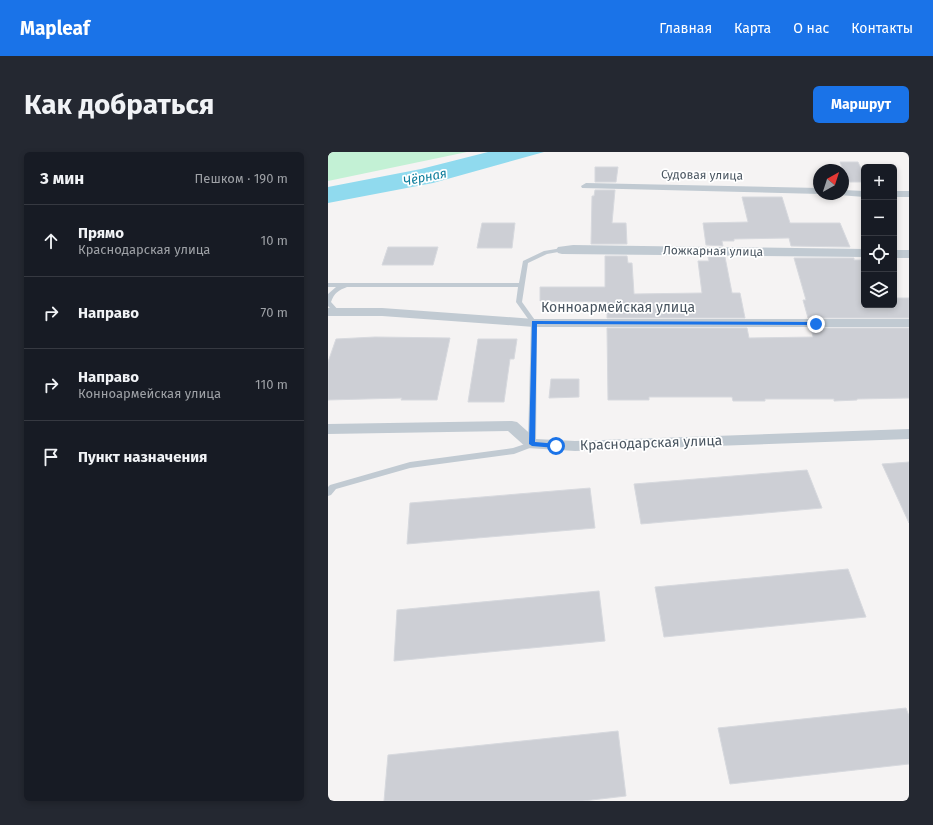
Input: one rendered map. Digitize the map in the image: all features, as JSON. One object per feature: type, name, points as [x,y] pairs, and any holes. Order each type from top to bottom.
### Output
[{"type":"street","name":"Судовая улица","points":[[586,186],[775,189],[813,192]]},
{"type":"street","points":[[849,193],[861,194]]},
{"type":"street","points":[[897,194],[909,194]]},
{"type":"street","name":"Ложкарная улица","points":[[562,250],[861,253]]},
{"type":"street","points":[[897,254],[909,254]]},
{"type":"street","name":"Конноармейская улица","points":[[332,312],[382,312],[534,323],[909,323]]},
{"type":"street","points":[[328,429],[512,426],[532,444]]},
{"type":"street","name":"Краснодарская улица","points":[[532,444],[575,446],[909,434]]},
{"type":"lane","points":[[328,494],[333,487],[410,465],[514,451],[532,444],[534,323],[519,302],[521,285],[525,262],[546,252],[562,250]]},
{"type":"lane","points":[[328,285],[521,285]]},
{"type":"lane","points":[[332,312],[328,302],[330,295],[337,288],[346,285]]},
{"type":"green space","points":[[328,152],[467,152],[328,181]]},
{"type":"water","name":"Чёрная","points":[[488,152],[544,152],[433,183],[328,203],[328,187],[421,169]]},
{"type":"building","points":[[840,162],[858,162],[861,168],[861,182],[849,182],[849,164],[841,164]]},
{"type":"building","points":[[595,167],[618,167],[616,182],[595,182]]},
{"type":"building","points":[[595,190],[615,190],[612,223],[626,223],[627,244],[591,244],[592,196],[594,196]]},
{"type":"building","points":[[742,197],[782,197],[790,223],[840,223],[850,247],[791,246],[789,238],[734,239],[734,241],[722,241],[723,246],[706,245],[703,223],[748,222]]},
{"type":"building","points":[[482,223],[515,223],[512,248],[477,248]]},
{"type":"building","points":[[388,247],[438,247],[433,265],[382,265]]},
{"type":"building","points":[[605,256],[627,256],[628,263],[632,263],[634,294],[702,293],[698,261],[709,261],[708,257],[725,257],[732,293],[740,293],[745,318],[607,318],[607,302],[540,301],[540,287],[605,287]]},
{"type":"building","points":[[794,258],[854,258],[854,260],[861,260],[861,308],[897,308],[897,298],[909,298],[909,318],[808,318],[803,300],[806,300]]},
{"type":"building","points":[[607,328],[747,328],[749,338],[813,337],[811,328],[909,328],[909,398],[834,401],[834,399],[765,399],[765,401],[733,401],[732,397],[649,397],[649,400],[608,400]]},
{"type":"building","points":[[375,337],[450,338],[437,400],[401,400],[402,398],[328,400],[328,362],[336,339]]},
{"type":"building","points":[[478,339],[517,339],[514,359],[510,359],[504,402],[468,402]]},
{"type":"building","points":[[551,379],[579,379],[579,397],[549,398]]},
{"type":"building","points":[[909,462],[909,523],[882,464]]},
{"type":"building","points":[[807,470],[822,508],[641,524],[634,484]]},
{"type":"building","points":[[590,488],[595,528],[407,544],[410,503]]},
{"type":"building","points":[[848,569],[866,617],[664,637],[655,587]]},
{"type":"building","points":[[599,591],[605,641],[394,661],[397,610]]},
{"type":"building","points":[[906,708],[909,716],[909,764],[730,784],[718,728]]},
{"type":"building","points":[[618,731],[626,796],[583,801],[384,801],[388,755]]},
{"type":"route","points":[[556,446],[532,444],[534,323],[816,324]]}]
